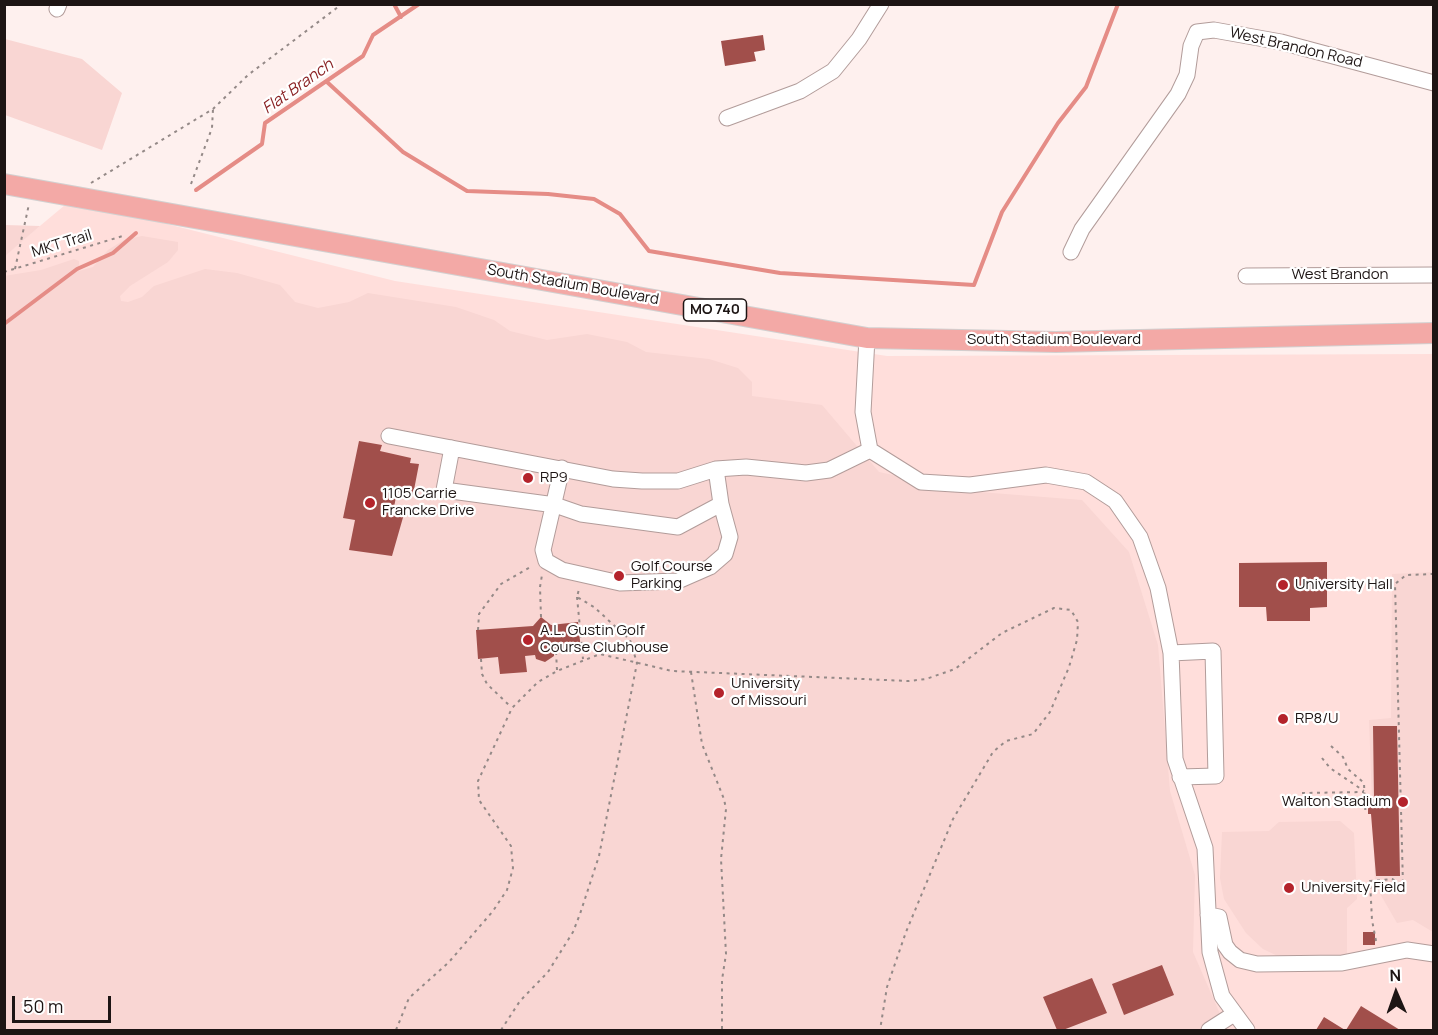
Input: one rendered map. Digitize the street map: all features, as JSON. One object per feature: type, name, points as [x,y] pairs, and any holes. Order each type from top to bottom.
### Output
[{"type":"main road","name":"South Stadium Boulevard","points":[[4,184],[867,338],[1056,342],[1434,333]]},
{"type":"street","points":[[727,118],[800,91],[833,71],[859,39],[880,4]]},
{"type":"street","name":"West Brandon Road","points":[[1071,252],[1082,230],[1178,94],[1187,75],[1191,46],[1197,32],[1214,30],[1281,42],[1434,83]]},
{"type":"street","name":"West Brandon","points":[[1246,276],[1434,275]]},
{"type":"street","points":[[867,338],[863,412],[870,450],[921,482],[970,485],[1046,475],[1086,482],[1115,501],[1140,537],[1158,588],[1171,653],[1175,759],[1205,848],[1210,952],[1222,996],[1247,1030]]},
{"type":"street","points":[[389,436],[613,479],[642,481],[678,481],[716,469],[746,467],[806,473],[829,470],[870,450]]},
{"type":"street","points":[[452,448],[444,490],[555,505],[581,514],[678,527],[721,504]]},
{"type":"street","points":[[562,468],[543,550],[546,561],[562,570],[620,583],[678,581],[710,567],[725,554],[730,537],[721,504],[716,469]]},
{"type":"street","points":[[1171,653],[1213,651],[1215,776],[1180,777]]},
{"type":"street","points":[[1208,915],[1219,917],[1225,945],[1230,952],[1240,960],[1257,964],[1342,963],[1407,950],[1434,954]]},
{"type":"street","points":[[1209,1030],[1234,1014]]},
{"type":"path","points":[[74,195],[106,172],[213,109],[248,75],[342,4]]},
{"type":"path","points":[[191,184],[212,128],[213,109]]},
{"type":"path","points":[[15,269],[33,189]]},
{"type":"path","name":"MKT Trail","points":[[4,272],[126,235]]},
{"type":"path","points":[[541,617],[540,587],[546,561]]},
{"type":"path","points":[[478,630],[479,614],[501,584],[521,570],[546,561]]},
{"type":"path","points":[[582,574],[577,597],[583,659]]},
{"type":"path","points":[[1377,955],[1370,881],[1392,879],[1403,885],[1395,584],[1406,575],[1434,574]]},
{"type":"path","points":[[501,1030],[520,1001],[548,972],[573,932],[580,914],[598,856],[637,663],[630,639],[594,607],[577,597]]},
{"type":"path","points":[[396,1030],[410,998],[440,972],[493,911],[512,878],[511,846],[500,827],[483,808],[478,790],[481,770],[512,708],[530,687],[557,671],[600,654],[672,671],[909,681],[926,679],[955,669],[1002,633],[1054,608],[1066,608],[1076,616],[1078,629],[1069,667],[1045,721],[1033,734],[1006,741],[993,752],[940,844],[887,987],[880,1030]]},
{"type":"path","points":[[556,652],[557,671]]},
{"type":"path","points":[[481,659],[482,674],[487,684],[512,708]]},
{"type":"path","points":[[692,672],[702,744],[726,809],[721,859],[726,954],[722,980],[722,1030]]},
{"type":"path","points":[[1332,746],[1343,757],[1348,769],[1364,783],[1365,809],[1368,808]]},
{"type":"path","points":[[1322,758],[1330,768],[1364,792]]},
{"type":"path","points":[[1302,793],[1364,792]]},
{"type":"shaded area","points":[[5,39],[82,59],[122,93],[102,150],[5,115]]},
{"type":"shaded area","name":"University of Missouri","points":[[71,200],[395,281],[887,356],[1433,354],[1433,1030],[5,1030],[4,256]]},
{"type":"shaded area","points":[[5,225],[40,226],[5,256]]},
{"type":"shaded area","name":"University of Missouri","points":[[142,236],[178,242],[178,250],[168,262],[130,286],[120,296],[121,301],[128,302],[142,297],[154,286],[205,269],[237,273],[280,285],[295,302],[318,308],[349,302],[368,293],[456,307],[494,320],[510,331],[547,340],[587,334],[627,342],[646,352],[709,359],[738,368],[752,382],[752,396],[822,405],[879,472],[967,491],[1082,500],[1129,552],[1158,645],[1170,791],[1195,875],[1193,952],[1227,1030],[5,1030],[4,276],[41,270],[74,259],[79,261],[79,271],[93,267],[108,250],[124,240]]},
{"type":"shaded area","name":"Walton Stadium","points":[[1433,572],[1433,932],[1413,920],[1397,923],[1375,885],[1369,720],[1391,718],[1392,574]]},
{"type":"shaded area","name":"University Field","points":[[1340,821],[1354,833],[1357,899],[1347,908],[1347,954],[1326,960],[1284,959],[1263,949],[1246,933],[1224,899],[1220,878],[1222,832],[1269,831],[1279,822]]},
{"type":"building","points":[[763,35],[765,50],[754,52],[756,61],[725,66],[721,41]]},
{"type":"building","name":"1105 Carrie Francke Drive","points":[[359,441],[382,445],[380,451],[411,458],[410,463],[419,464],[413,495],[397,492],[393,512],[404,514],[392,556],[349,550],[355,520],[343,518]]},
{"type":"building","name":"University Hall","points":[[1327,562],[1327,607],[1310,608],[1310,621],[1267,621],[1266,607],[1239,607],[1239,563]]},
{"type":"building","name":"A.L. Gustin Golf Course Clubhouse","points":[[541,617],[551,625],[578,622],[581,650],[554,652],[554,656],[545,662],[536,659],[535,655],[525,656],[527,672],[500,674],[498,657],[478,659],[476,630],[533,626]]},
{"type":"building","points":[[1373,726],[1397,726],[1400,876],[1376,876],[1371,814],[1368,814],[1367,799],[1374,799]]},
{"type":"building","points":[[1363,932],[1375,932],[1375,945],[1363,945]]},
{"type":"building","points":[[1162,965],[1174,995],[1124,1015],[1112,984]]},
{"type":"building","points":[[1092,978],[1107,1013],[1063,1030],[1057,1030],[1043,997]]},
{"type":"building","points":[[1361,1006],[1400,1030],[1346,1030]]},
{"type":"building","points":[[1324,1017],[1345,1030],[1316,1030]]},
{"type":"waterway","points":[[394,4],[401,17]]},
{"type":"waterway","name":"Flat Branch","points":[[196,190],[262,144],[265,123],[363,56],[373,35],[419,4]]},
{"type":"waterway","points":[[327,82],[403,152],[467,191],[548,194],[594,199],[620,214],[649,251],[780,273],[974,285],[1002,212],[1058,123],[1086,87],[1118,4]]},
{"type":"waterway","name":"Flat Branch","points":[[4,324],[77,269],[113,253],[136,233]]},
{"type":"place","name":"RP9","points":[[528,478]]},
{"type":"place","name":"1105 Carrie Francke Drive","points":[[370,503]]},
{"type":"place","name":"Golf Course Parking","points":[[619,576]]},
{"type":"place","name":"University Hall","points":[[1283,585]]},
{"type":"place","name":"A.L. Gustin Golf Course Clubhouse","points":[[528,640]]},
{"type":"place","name":"University of Missouri","points":[[719,693]]},
{"type":"place","name":"RP8/U","points":[[1283,719]]},
{"type":"place","name":"Walton Stadium","points":[[1403,802]]},
{"type":"place","name":"University Field","points":[[1289,888]]}]
